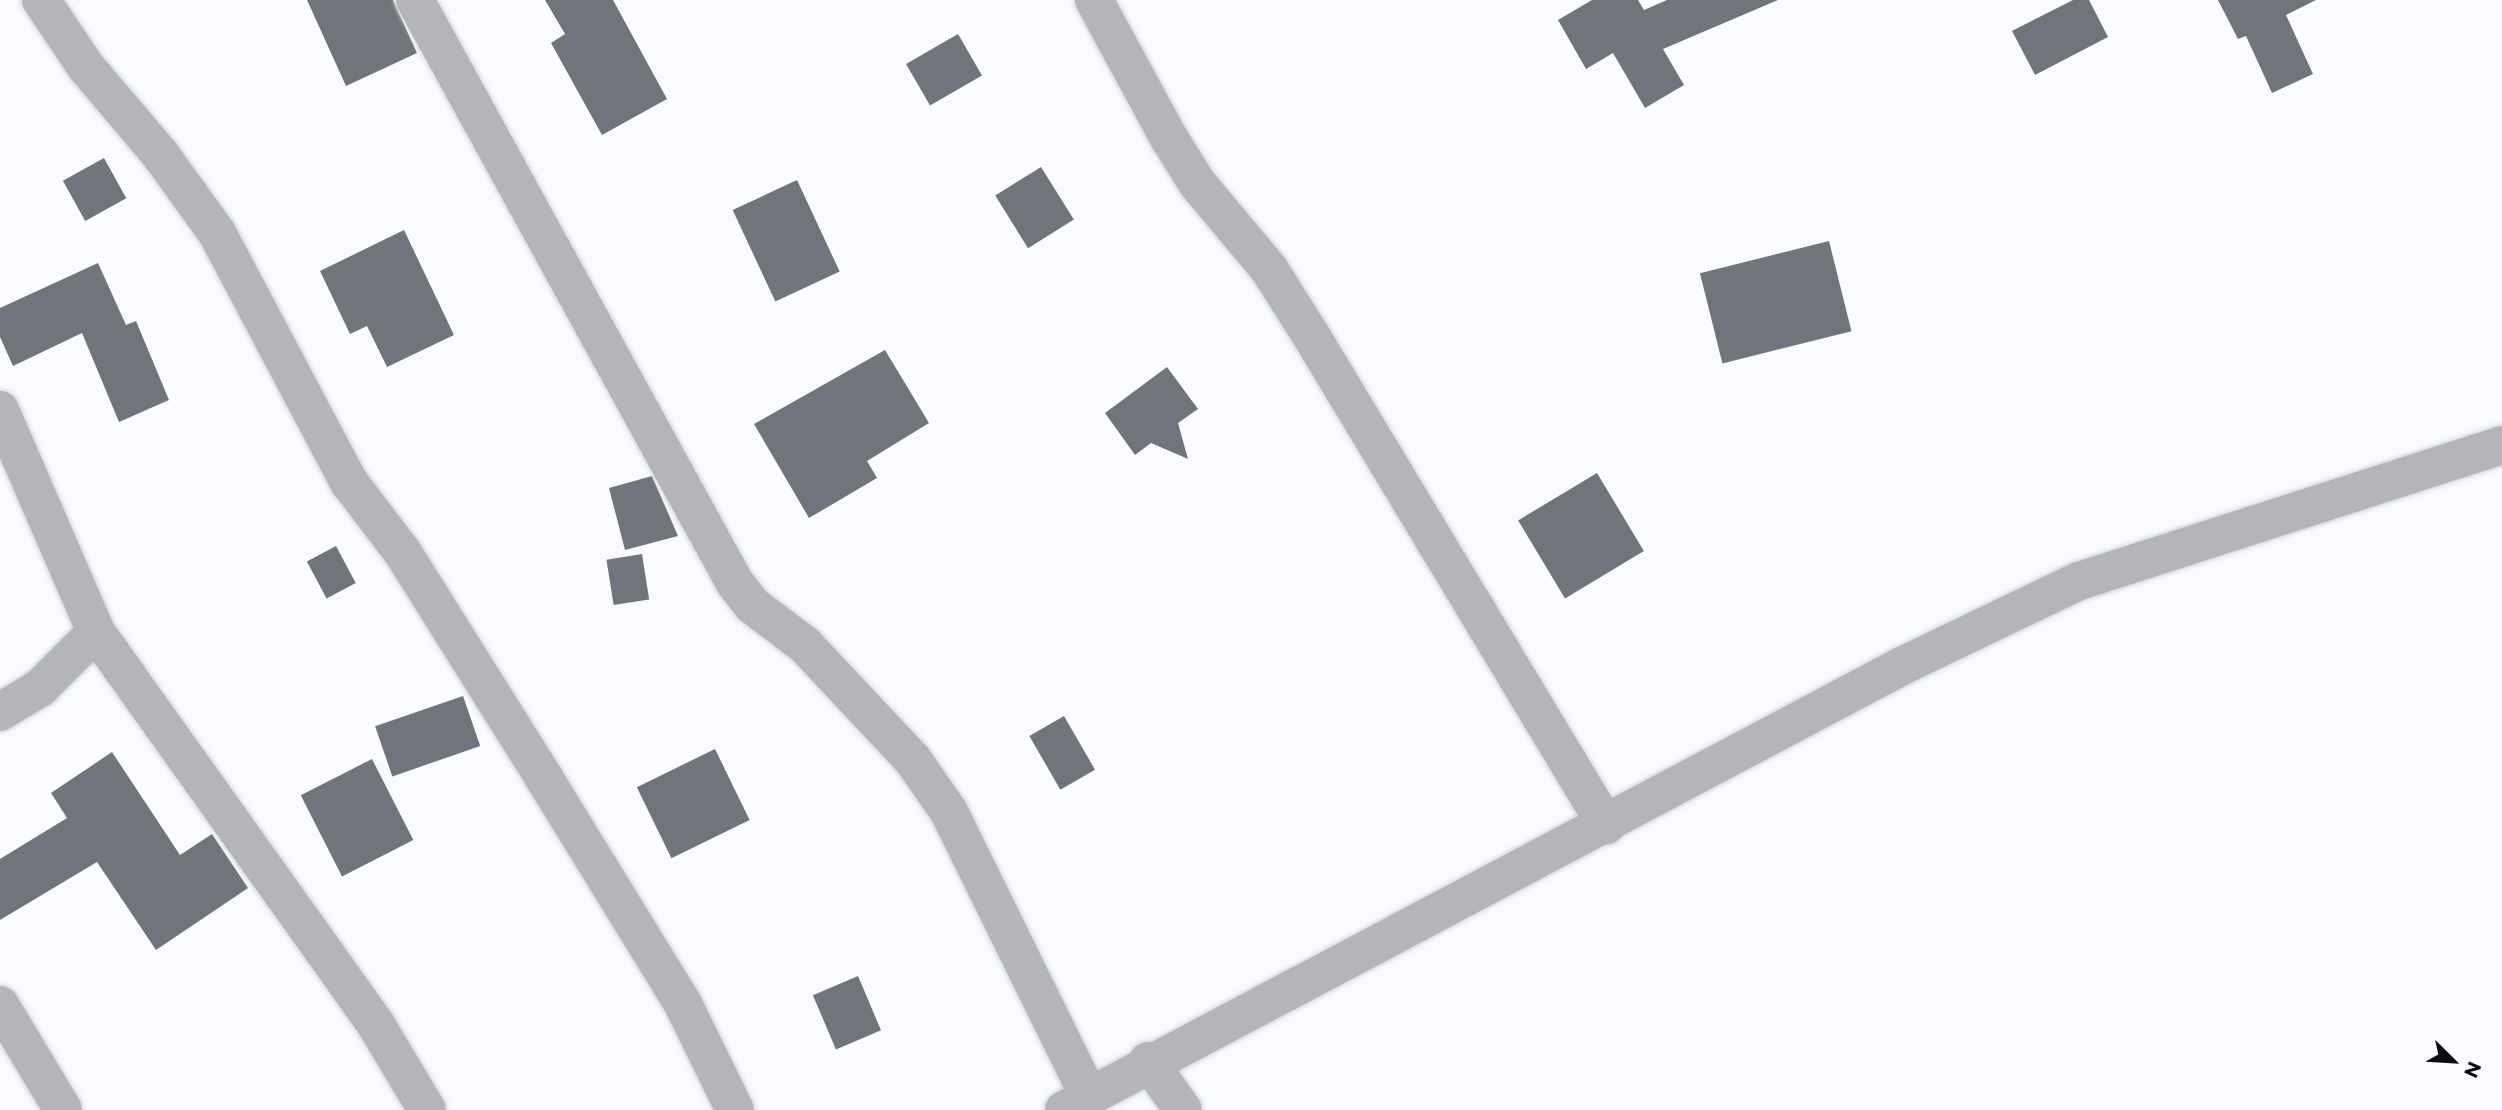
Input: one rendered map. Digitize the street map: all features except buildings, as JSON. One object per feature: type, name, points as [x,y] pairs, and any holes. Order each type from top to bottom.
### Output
[{"type":"street","points":[[41,0],[86,67],[160,154],[217,233],[349,482],[403,552],[559,802],[683,1004],[735,1110]]},
{"type":"street","points":[[415,0],[735,583],[752,605],[805,645],[914,760],[949,812],[1076,1103],[1148,1061],[1606,825],[1902,666],[2079,581],[2502,445]]},
{"type":"street","points":[[1094,0],[1169,138],[1197,183],[1269,269],[1606,825]]},
{"type":"street","points":[[0,410],[96,632],[376,1023],[427,1110]]},
{"type":"street","points":[[0,712],[40,688],[96,632]]},
{"type":"street","points":[[0,1005],[63,1110]]},
{"type":"street","points":[[1148,1061],[1183,1110]]}]
